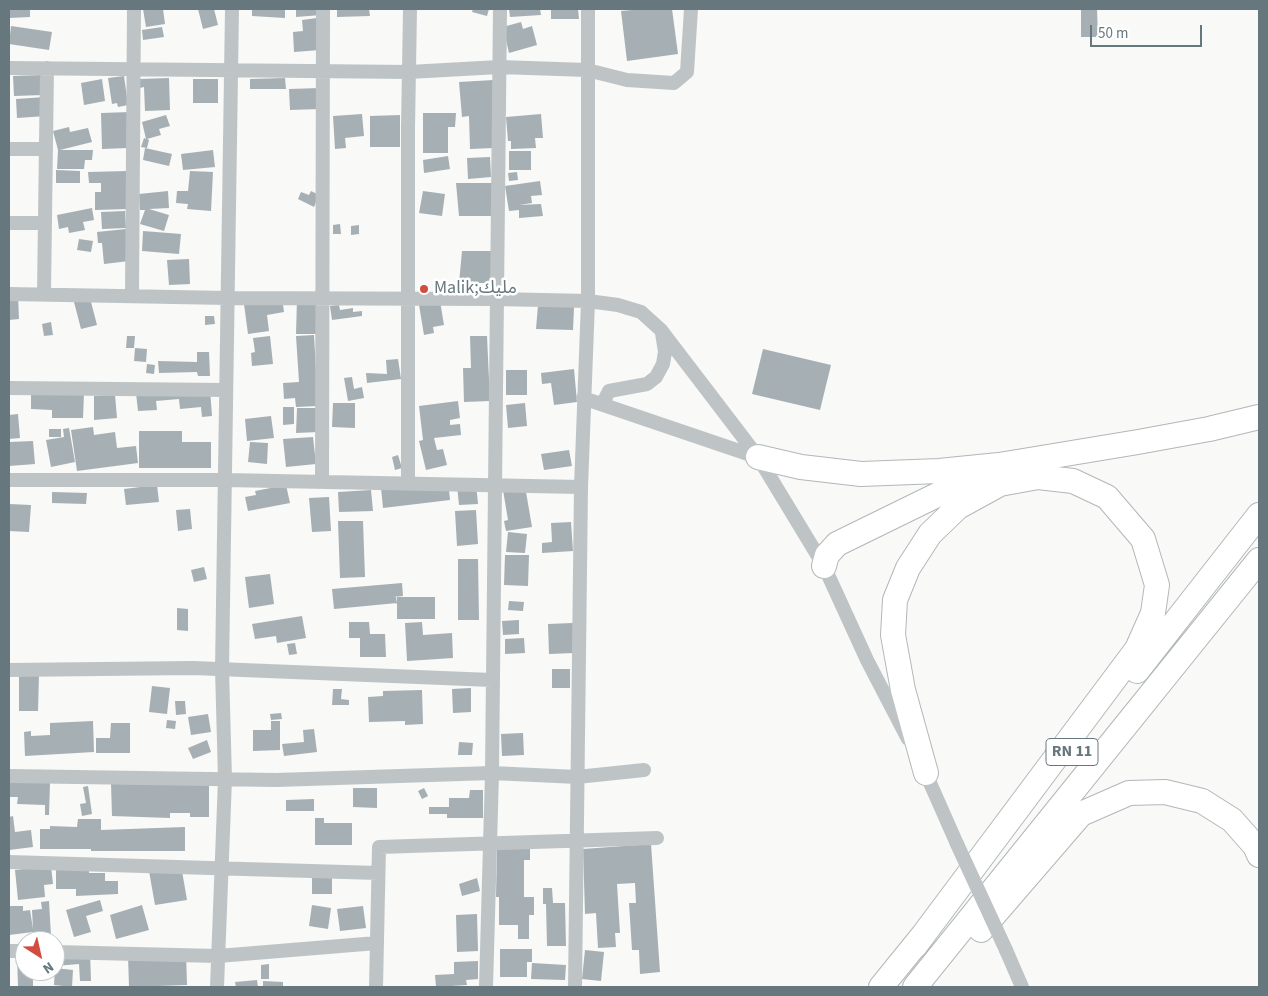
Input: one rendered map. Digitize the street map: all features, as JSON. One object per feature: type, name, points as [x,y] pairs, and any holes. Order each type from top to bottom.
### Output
[{"type":"highway","points":[[758,457],[801,467],[861,474],[939,471],[999,465],[1200,431],[1259,417]]},
{"type":"highway","points":[[824,566],[827,555],[837,544],[999,465]]},
{"type":"highway","points":[[915,946],[1137,649],[1153,614],[1156,585],[1143,540],[1107,497],[1073,481],[1038,477],[1000,484],[958,507],[930,534],[908,568],[895,600],[893,635],[903,690],[926,773]]},
{"type":"highway","name":"RN 11","points":[[881,987],[1168,632],[1259,514]]},
{"type":"highway","name":"RN 11","points":[[915,987],[1259,560]]},
{"type":"highway","points":[[929,987],[1007,901],[1080,814],[1107,802],[1128,794],[1165,792],[1202,801],[1232,820],[1255,846],[1259,854]]},
{"type":"street","points":[[132,295],[132,69],[134,9]]},
{"type":"street","points":[[217,987],[225,779],[222,669],[232,9]]},
{"type":"street","points":[[322,482],[323,9]]},
{"type":"street","points":[[408,484],[410,9]]},
{"type":"street","points":[[486,987],[492,773],[495,298],[500,9]]},
{"type":"street","points":[[575,987],[581,487],[588,302],[588,9]]},
{"type":"street","points":[[9,68],[409,72],[499,67],[587,70],[627,80],[674,83],[688,72],[691,9]]},
{"type":"street","points":[[44,294],[47,68]]},
{"type":"street","points":[[9,149],[46,149]]},
{"type":"street","points":[[9,224],[45,223]]},
{"type":"street","points":[[9,294],[228,298],[495,298],[588,302],[618,305],[641,312],[661,330],[758,457],[824,566],[868,660],[926,773],[1022,987]]},
{"type":"street","points":[[602,403],[609,391],[647,384],[656,377],[663,364],[665,352],[661,330]]},
{"type":"street","points":[[9,388],[226,390]]},
{"type":"street","points":[[583,398],[758,457]]},
{"type":"street","points":[[9,480],[225,480],[581,487]]},
{"type":"street","points":[[9,670],[222,669],[492,680]]},
{"type":"street","points":[[9,776],[276,780],[492,773],[577,777],[644,770]]},
{"type":"street","points":[[376,987],[379,847],[656,838]]},
{"type":"street","points":[[9,862],[222,866],[378,873]]},
{"type":"street","points":[[65,952],[218,956],[377,943]]},
{"type":"building","points":[[9,9],[30,9],[30,17],[9,18]]},
{"type":"building","points":[[143,9],[163,9],[165,24],[146,27]]},
{"type":"building","points":[[198,9],[214,9],[218,25],[203,29]]},
{"type":"building","points":[[252,9],[285,9],[285,18],[252,16]]},
{"type":"building","points":[[296,9],[321,9],[321,15],[296,17]]},
{"type":"building","points":[[337,9],[369,9],[370,16],[337,17]]},
{"type":"building","points":[[473,9],[489,9],[487,16],[472,12]]},
{"type":"building","points":[[509,9],[540,9],[541,15],[510,17]]},
{"type":"building","points":[[551,9],[578,9],[579,19],[551,19]]},
{"type":"building","points":[[672,9],[678,54],[627,61],[621,11]]},
{"type":"building","points":[[1081,9],[1097,9],[1098,37],[1081,37]]},
{"type":"building","points":[[317,18],[320,50],[294,52],[293,32],[303,31],[302,20]]},
{"type":"building","points":[[521,22],[523,29],[532,26],[537,45],[509,53],[503,27]]},
{"type":"building","points":[[11,26],[52,32],[49,50],[9,44]]},
{"type":"building","points":[[162,27],[164,37],[143,40],[142,30]]},
{"type":"building","points":[[42,75],[43,95],[14,96],[13,76]]},
{"type":"building","points":[[124,76],[128,105],[118,107],[117,103],[112,104],[108,78]]},
{"type":"building","points":[[169,78],[170,110],[145,111],[144,87],[140,88],[140,79]]},
{"type":"building","points":[[285,78],[286,89],[250,89],[250,79]]},
{"type":"building","points":[[102,79],[105,101],[84,105],[81,83]]},
{"type":"building","points":[[193,79],[218,79],[218,103],[193,103]]},
{"type":"building","points":[[494,80],[493,148],[470,149],[469,116],[462,117],[459,82]]},
{"type":"building","points":[[320,88],[320,109],[290,110],[289,89]]},
{"type":"building","points":[[45,97],[46,116],[17,118],[16,99]]},
{"type":"building","points":[[131,112],[128,148],[102,149],[101,113]]},
{"type":"building","points":[[423,113],[456,113],[455,127],[448,127],[448,153],[423,153]]},
{"type":"building","points":[[362,114],[364,136],[345,138],[346,148],[335,149],[333,116]]},
{"type":"building","points":[[541,114],[543,138],[535,138],[536,148],[511,149],[511,141],[508,141],[506,117]]},
{"type":"building","points":[[166,115],[170,126],[159,129],[161,135],[147,139],[149,140],[147,148],[141,147],[144,138],[146,139],[142,122]]},
{"type":"building","points":[[400,115],[400,147],[370,147],[370,116]]},
{"type":"building","points":[[69,127],[70,132],[88,128],[92,142],[60,150],[93,150],[92,160],[85,160],[84,169],[57,169],[58,150],[53,131]]},
{"type":"building","points":[[145,148],[172,154],[169,166],[143,160]]},
{"type":"building","points":[[213,150],[215,167],[183,170],[181,154]]},
{"type":"building","points":[[509,151],[531,151],[531,170],[509,170]]},
{"type":"building","points":[[448,156],[450,169],[424,173],[423,160]]},
{"type":"building","points":[[490,157],[491,177],[468,179],[467,158]]},
{"type":"building","points":[[56,170],[80,171],[80,183],[56,183]]},
{"type":"building","points":[[127,171],[128,209],[95,210],[95,192],[101,192],[101,183],[89,183],[88,172]]},
{"type":"building","points":[[190,171],[213,172],[211,211],[187,209],[188,204],[176,203],[177,191],[188,191]]},
{"type":"building","points":[[517,172],[518,180],[509,181],[508,173]]},
{"type":"building","points":[[540,181],[542,195],[531,196],[532,203],[519,205],[541,204],[543,216],[519,218],[519,210],[509,211],[505,186]]},
{"type":"building","points":[[456,183],[494,183],[494,216],[459,216]]},
{"type":"building","points":[[168,191],[169,208],[149,209],[169,215],[164,231],[140,224],[145,210],[140,210],[139,194]]},
{"type":"building","points":[[311,191],[319,195],[314,207],[298,199],[301,192],[309,195]]},
{"type":"building","points":[[423,191],[445,194],[442,216],[419,213]]},
{"type":"building","points":[[92,208],[94,220],[83,222],[85,230],[69,233],[68,227],[59,229],[57,215]]},
{"type":"building","points":[[125,211],[126,228],[102,229],[101,212]]},
{"type":"building","points":[[340,224],[341,234],[333,234],[333,225]]},
{"type":"building","points":[[359,225],[359,234],[351,235],[351,226]]},
{"type":"building","points":[[126,229],[129,261],[104,264],[102,243],[98,243],[97,232]]},
{"type":"building","points":[[143,231],[181,234],[179,254],[142,251]]},
{"type":"building","points":[[79,239],[93,241],[91,252],[77,250]]},
{"type":"building","points":[[462,251],[493,251],[493,283],[459,283]]},
{"type":"building","points":[[189,259],[190,284],[169,285],[167,260]]},
{"type":"building","points":[[18,295],[19,319],[9,320],[9,296]]},
{"type":"building","points":[[90,298],[97,325],[81,329],[74,302]]},
{"type":"building","points":[[282,298],[284,312],[267,315],[269,331],[248,334],[244,304]]},
{"type":"building","points":[[297,300],[317,300],[317,334],[296,334]]},
{"type":"building","points":[[440,301],[444,325],[433,327],[434,333],[424,335],[419,305]]},
{"type":"building","points":[[339,305],[340,310],[353,308],[353,312],[362,311],[362,316],[332,320],[330,306]]},
{"type":"building","points":[[538,305],[574,307],[573,330],[536,329]]},
{"type":"building","points":[[205,316],[214,316],[215,324],[205,325]]},
{"type":"building","points":[[51,322],[53,335],[44,336],[42,324]]},
{"type":"building","points":[[314,335],[318,406],[296,407],[295,398],[284,399],[283,383],[299,382],[296,336]]},
{"type":"building","points":[[127,336],[135,336],[134,348],[126,348]]},
{"type":"building","points":[[270,336],[273,364],[252,366],[251,353],[255,352],[253,338]]},
{"type":"building","points":[[470,336],[487,336],[490,401],[464,402],[463,368],[471,368]]},
{"type":"building","points":[[135,348],[147,349],[146,362],[134,361]]},
{"type":"building","points":[[763,349],[831,365],[820,410],[752,394]]},
{"type":"building","points":[[197,352],[209,352],[210,376],[198,376],[197,372],[159,373],[158,361],[197,362]]},
{"type":"building","points":[[398,359],[401,379],[367,383],[366,373],[387,374],[386,360]]},
{"type":"building","points":[[147,364],[155,365],[154,374],[146,373]]},
{"type":"building","points":[[574,369],[577,402],[554,405],[551,383],[542,384],[541,373]]},
{"type":"building","points":[[506,370],[527,370],[527,395],[506,395]]},
{"type":"building","points":[[352,377],[354,389],[362,387],[364,398],[348,401],[344,378]]},
{"type":"building","points":[[210,389],[212,416],[202,417],[201,407],[180,409],[179,399],[156,401],[157,410],[138,411],[136,393]]},
{"type":"building","points":[[31,391],[84,392],[83,418],[52,418],[52,410],[31,409]]},
{"type":"building","points":[[115,395],[117,418],[94,420],[94,396]]},
{"type":"building","points":[[458,401],[460,418],[450,420],[450,425],[460,424],[461,435],[434,438],[437,450],[443,449],[447,465],[426,470],[419,441],[423,440],[419,406]]},
{"type":"building","points":[[333,403],[355,403],[355,428],[332,427]]},
{"type":"building","points":[[525,403],[527,426],[508,428],[506,405]]},
{"type":"building","points":[[283,407],[294,407],[294,424],[283,425]]},
{"type":"building","points":[[297,408],[317,408],[318,432],[296,433]]},
{"type":"building","points":[[18,414],[20,438],[9,439],[9,415]]},
{"type":"building","points":[[271,416],[274,438],[247,441],[245,419]]},
{"type":"building","points":[[93,427],[94,435],[115,432],[117,448],[136,446],[138,463],[77,471],[71,430]]},
{"type":"building","points":[[69,428],[75,462],[51,467],[46,440],[64,437],[63,429]]},
{"type":"building","points":[[49,429],[61,429],[61,437],[49,437]]},
{"type":"building","points":[[139,431],[182,431],[182,442],[211,442],[211,468],[139,468]]},
{"type":"building","points":[[313,437],[316,464],[286,467],[283,439]]},
{"type":"building","points":[[33,441],[35,464],[9,466],[9,442]]},
{"type":"building","points":[[250,442],[268,443],[267,464],[248,462]]},
{"type":"building","points":[[569,450],[572,466],[544,470],[541,454]]},
{"type":"building","points":[[398,455],[402,468],[395,470],[392,457]]},
{"type":"building","points":[[448,480],[450,500],[383,508],[381,488]]},
{"type":"building","points":[[476,483],[478,504],[459,505],[457,485]]},
{"type":"building","points":[[157,485],[159,502],[126,505],[124,489]]},
{"type":"building","points":[[286,485],[290,503],[248,511],[245,497],[256,495],[255,491]]},
{"type":"building","points":[[525,486],[532,527],[506,531],[504,521],[508,520],[503,490]]},
{"type":"building","points":[[371,490],[373,511],[339,512],[338,492]]},
{"type":"building","points":[[52,492],[87,493],[86,504],[52,503]]},
{"type":"building","points":[[329,497],[331,531],[312,532],[309,498]]},
{"type":"building","points":[[9,504],[31,505],[29,532],[9,531]]},
{"type":"building","points":[[190,509],[192,529],[178,531],[176,510]]},
{"type":"building","points":[[476,510],[478,544],[457,546],[455,511]]},
{"type":"building","points":[[338,521],[363,521],[365,577],[340,578]]},
{"type":"building","points":[[571,522],[573,551],[542,553],[542,543],[552,542],[551,523]]},
{"type":"building","points":[[508,532],[527,534],[525,553],[506,552]]},
{"type":"building","points":[[505,555],[529,555],[528,586],[504,585]]},
{"type":"building","points":[[458,559],[478,559],[479,620],[458,620]]},
{"type":"building","points":[[204,567],[207,579],[194,582],[191,570]]},
{"type":"building","points":[[270,574],[274,604],[249,608],[245,577]]},
{"type":"building","points":[[402,583],[403,596],[393,597],[396,597],[397,603],[334,609],[332,589]]},
{"type":"building","points":[[397,597],[435,597],[435,619],[397,619]]},
{"type":"building","points":[[509,601],[524,602],[523,611],[508,610]]},
{"type":"building","points":[[177,608],[188,609],[188,631],[177,630]]},
{"type":"building","points":[[302,616],[306,638],[277,643],[276,636],[255,639],[252,624]]},
{"type":"building","points":[[519,620],[519,634],[503,635],[502,621]]},
{"type":"building","points":[[349,622],[369,622],[370,634],[385,634],[386,657],[360,657],[360,638],[349,638]]},
{"type":"building","points":[[422,622],[423,635],[452,633],[453,658],[407,661],[405,623]]},
{"type":"building","points":[[573,623],[574,653],[549,654],[548,624]]},
{"type":"building","points":[[524,638],[525,653],[505,654],[505,639]]},
{"type":"building","points":[[295,643],[297,654],[289,655],[287,644]]},
{"type":"building","points":[[552,669],[570,669],[570,688],[552,688]]},
{"type":"building","points":[[19,675],[39,675],[38,711],[19,711]]},
{"type":"building","points":[[152,686],[170,688],[167,714],[149,712]]},
{"type":"building","points":[[471,688],[471,712],[453,713],[452,689]]},
{"type":"building","points":[[333,689],[342,689],[341,699],[349,700],[349,705],[332,705]]},
{"type":"building","points":[[422,690],[423,724],[405,725],[405,721],[369,722],[368,697],[383,696],[383,691]]},
{"type":"building","points":[[175,701],[185,701],[186,714],[176,715]]},
{"type":"building","points":[[281,713],[282,719],[271,720],[270,714]]},
{"type":"building","points":[[208,714],[211,732],[191,735],[188,717]]},
{"type":"building","points":[[167,720],[176,721],[175,729],[166,728]]},
{"type":"building","points":[[93,721],[94,752],[25,756],[24,732],[31,731],[31,736],[50,735],[50,723]]},
{"type":"building","points":[[271,721],[280,721],[280,750],[253,751],[253,730],[271,730]]},
{"type":"building","points":[[111,723],[130,723],[130,753],[96,753],[96,738],[110,738]]},
{"type":"building","points":[[314,729],[317,752],[284,756],[282,744],[304,742],[303,730]]},
{"type":"building","points":[[523,733],[524,755],[502,756],[501,734]]},
{"type":"building","points":[[207,740],[211,752],[193,759],[188,748]]},
{"type":"building","points":[[459,742],[473,743],[472,755],[458,755]]},
{"type":"building","points":[[9,782],[50,783],[49,815],[45,815],[45,805],[17,804],[18,797],[9,797]]},
{"type":"building","points":[[111,784],[209,784],[209,817],[190,817],[190,813],[170,813],[170,818],[112,816]]},
{"type":"building","points":[[88,786],[92,814],[82,816],[80,804],[86,803],[83,787]]},
{"type":"building","points":[[353,788],[377,788],[377,808],[353,807]]},
{"type":"building","points":[[424,788],[428,796],[422,799],[418,791]]},
{"type":"building","points":[[470,790],[483,790],[483,818],[447,818],[447,814],[429,814],[429,807],[449,807],[449,798],[469,798]]},
{"type":"building","points":[[314,799],[314,811],[286,811],[286,800]]},
{"type":"building","points":[[13,816],[15,832],[31,830],[33,847],[9,850],[9,817]]},
{"type":"building","points":[[315,818],[324,818],[324,823],[352,823],[352,845],[315,845]]},
{"type":"building","points":[[78,819],[101,819],[101,830],[185,827],[185,851],[40,849],[40,829],[50,829],[50,826],[77,827]]},
{"type":"building","points":[[651,844],[660,972],[640,974],[639,950],[632,950],[629,903],[636,903],[635,883],[617,884],[620,933],[615,933],[616,947],[598,948],[596,913],[585,914],[583,849]]},
{"type":"building","points":[[497,845],[530,846],[530,860],[524,860],[524,897],[534,897],[534,915],[529,915],[529,939],[518,939],[518,925],[499,925],[499,897],[496,897]]},
{"type":"building","points":[[181,865],[187,900],[155,905],[149,871]]},
{"type":"building","points":[[51,866],[53,884],[44,885],[45,897],[18,900],[15,870]]},
{"type":"building","points":[[56,870],[89,870],[89,873],[105,873],[105,881],[118,881],[118,894],[76,896],[76,889],[56,889]]},
{"type":"building","points":[[312,875],[332,875],[332,894],[312,894]]},
{"type":"building","points":[[477,878],[480,891],[462,896],[459,884]]},
{"type":"building","points":[[543,888],[552,888],[553,903],[565,903],[566,946],[547,946],[546,904],[543,904]]},
{"type":"building","points":[[100,900],[103,911],[86,916],[91,932],[74,937],[66,910]]},
{"type":"building","points":[[49,901],[51,931],[15,931],[15,934],[9,935],[9,906],[23,906],[23,911],[30,910],[33,929],[32,910],[42,909],[41,902]]},
{"type":"building","points":[[142,905],[149,930],[116,939],[110,915]]},
{"type":"building","points":[[312,905],[331,908],[328,929],[309,926]]},
{"type":"building","points":[[363,906],[366,928],[340,931],[337,909]]},
{"type":"building","points":[[477,914],[478,951],[457,952],[456,915]]},
{"type":"building","points":[[500,949],[532,949],[532,962],[527,962],[527,977],[500,977]]},
{"type":"building","points":[[585,950],[604,952],[601,981],[582,979]]},
{"type":"building","points":[[90,952],[91,981],[80,981],[79,964],[65,965],[65,953]]},
{"type":"building","points":[[186,952],[187,985],[129,987],[128,955]]},
{"type":"building","points":[[478,961],[478,979],[466,980],[467,985],[436,987],[435,975],[454,974],[454,962]]},
{"type":"building","points":[[532,963],[566,965],[565,980],[531,979]]},
{"type":"building","points":[[269,964],[269,979],[261,979],[261,965]]},
{"type":"building","points":[[65,969],[73,970],[72,987],[54,985],[54,981],[65,981]]},
{"type":"building","points":[[257,980],[258,987],[236,987],[235,982]]},
{"type":"building","points":[[18,981],[33,981],[33,987],[18,987]]},
{"type":"building","points":[[263,981],[283,982],[283,987],[263,987]]},
{"type":"place","name":"Malik;مليك","points":[[424,289]]}]
